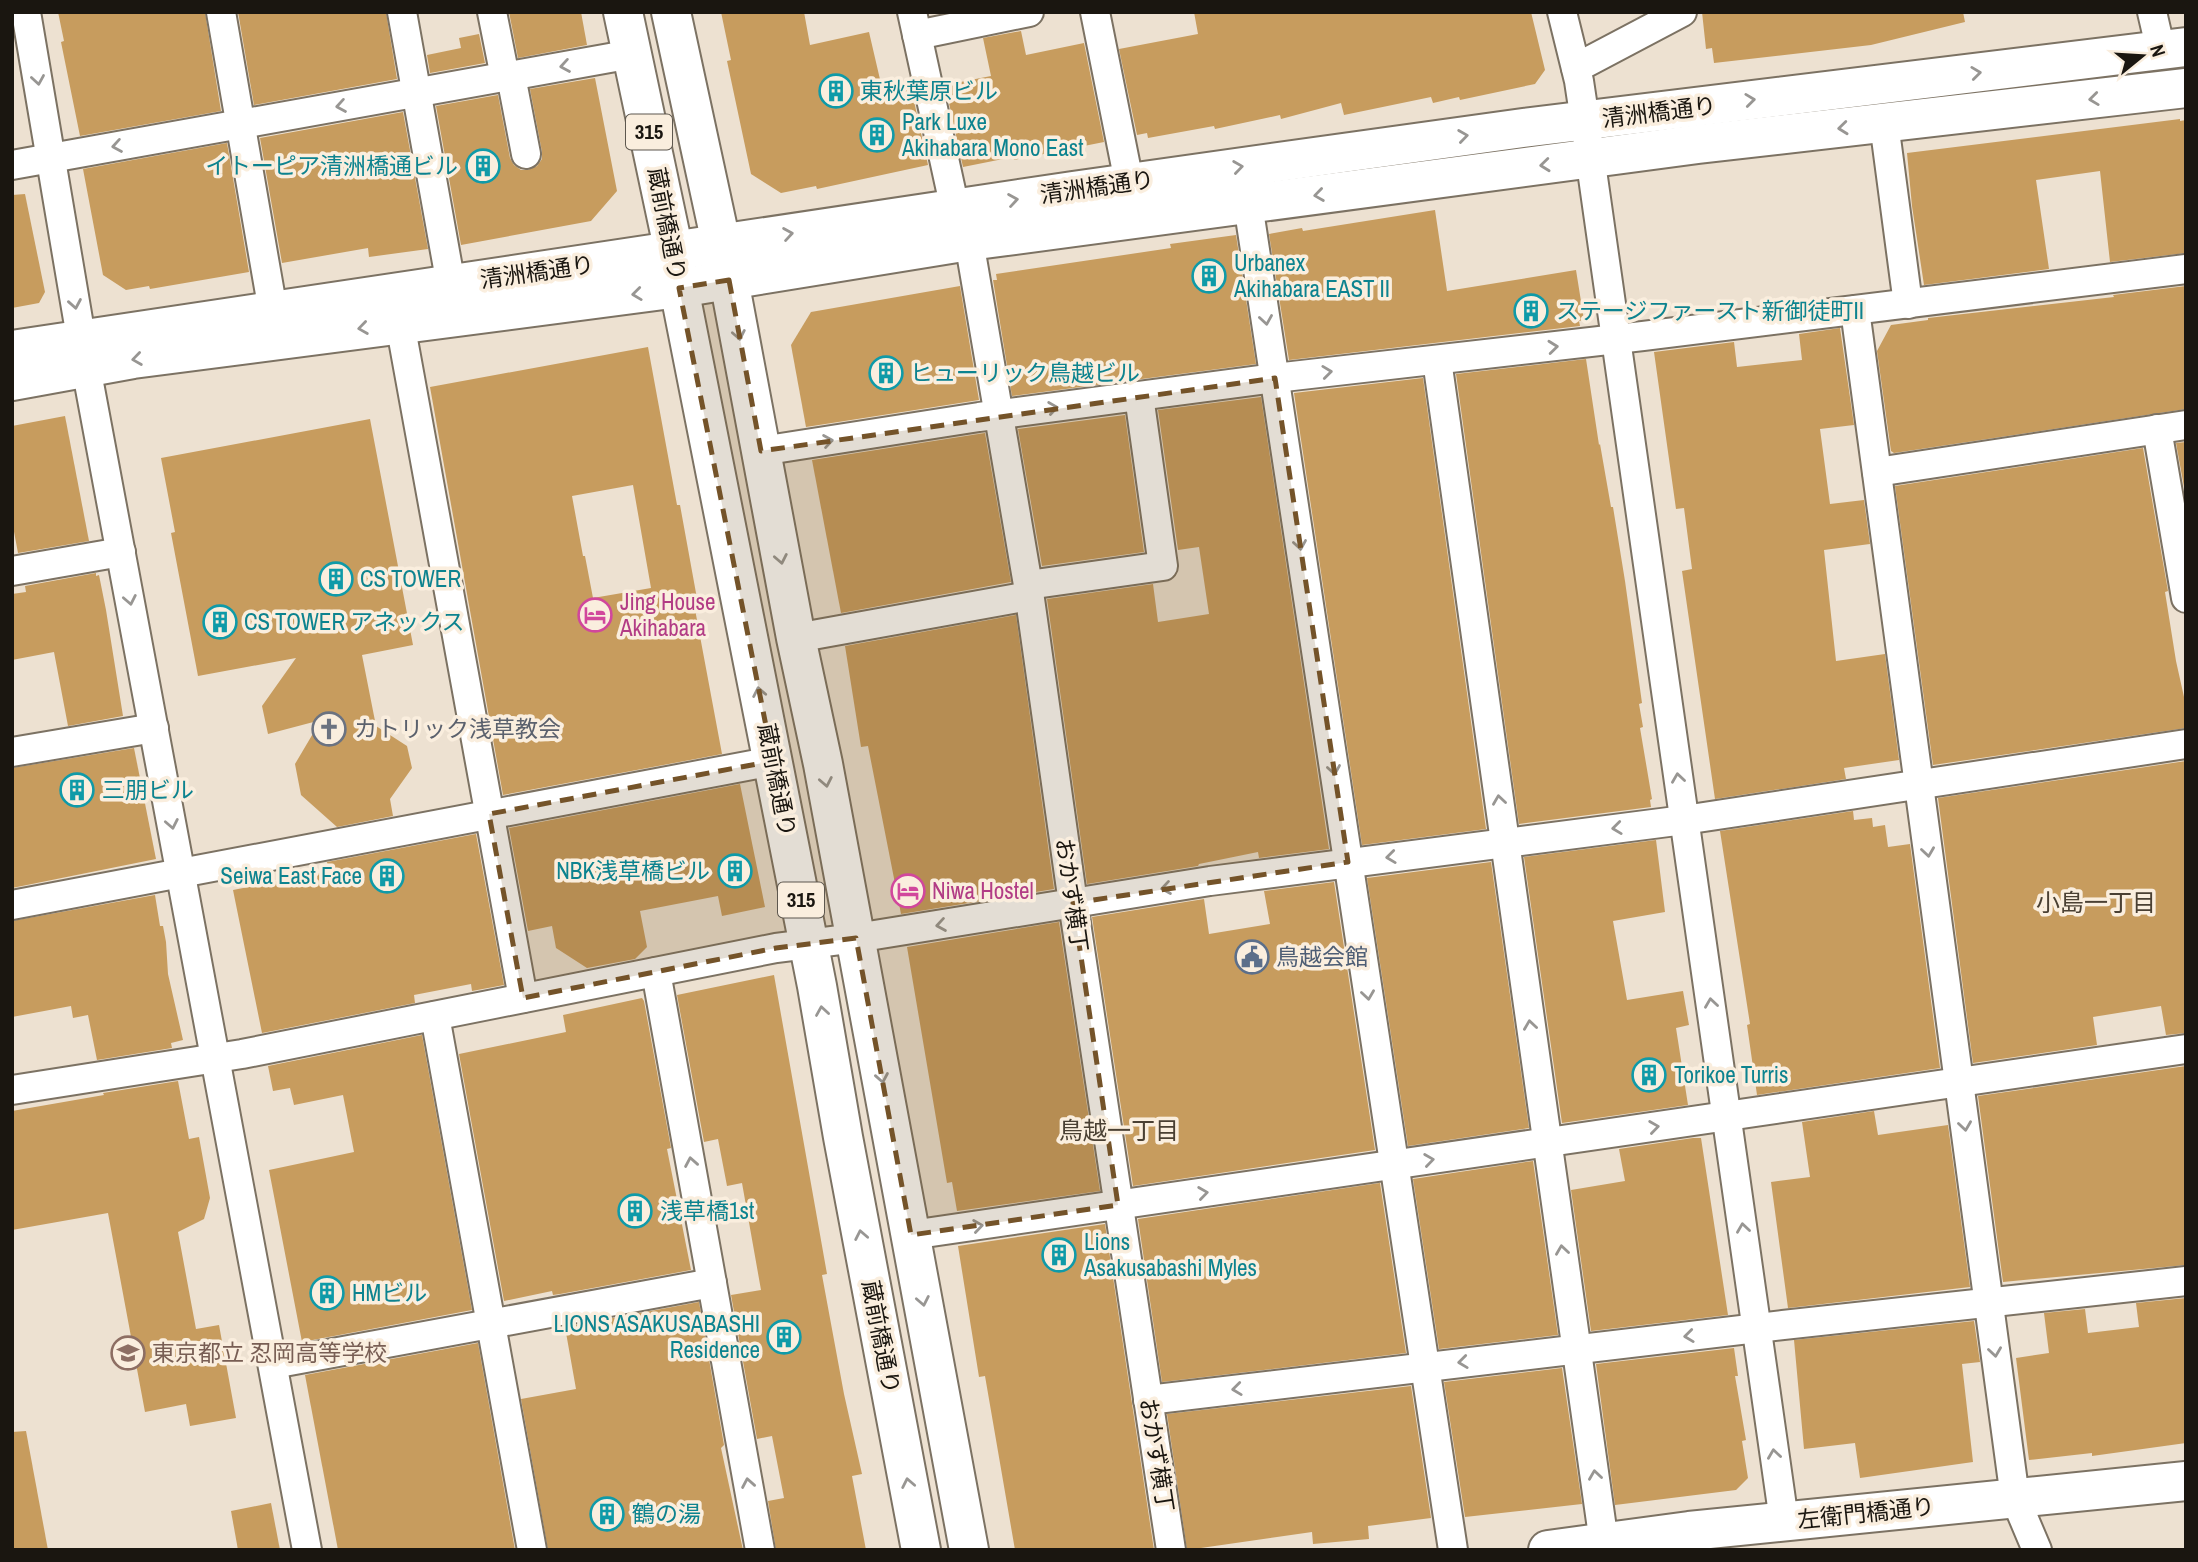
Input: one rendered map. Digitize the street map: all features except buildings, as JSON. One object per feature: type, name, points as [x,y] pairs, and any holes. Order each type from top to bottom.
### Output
[{"type":"street","points":[[26,12],[83,353],[307,1550]]},
{"type":"street","points":[[221,12],[273,311]]},
{"type":"street","points":[[402,12],[452,285]]},
{"type":"street","points":[[492,12],[526,154]]},
{"type":"street","name":"蔵前橋通り","points":[[623,12],[809,944],[842,1137],[921,1550]]},
{"type":"street","name":"蔵前橋通り","points":[[671,12],[725,262],[796,638],[823,764],[969,1550]]},
{"type":"street","points":[[914,24],[1029,12]]},
{"type":"street","points":[[1096,12],[1129,182]]},
{"type":"street","points":[[1562,12],[1576,68],[1591,160],[1784,1521]]},
{"type":"street","points":[[1576,68],[1682,12]]},
{"type":"street","points":[[2152,12],[2173,49]]},
{"type":"street","name":"おかず横丁","points":[[914,24],[962,225],[999,415],[1029,591],[1073,903],[1171,1550]]},
{"type":"street","name":"清洲橋通り","points":[[962,225],[1129,182],[1523,128],[2173,49]]},
{"type":"street","points":[[12,165],[632,54]]},
{"type":"street","name":"清洲橋通り","points":[[12,350],[83,353],[400,323],[676,270],[962,225],[1248,204],[1698,144],[2186,88]]},
{"type":"street","points":[[1884,123],[1908,304]]},
{"type":"street","points":[[1248,204],[1453,1550]]},
{"type":"street","points":[[761,451],[1139,396],[2186,269]]},
{"type":"street","name":"清洲橋通り","points":[[12,381],[83,353],[273,311],[452,285],[676,270]]},
{"type":"street","points":[[1855,310],[2015,1498],[2037,1550]]},
{"type":"street","points":[[400,323],[523,998]]},
{"type":"street","points":[[1437,360],[1604,1543]]},
{"type":"street","points":[[796,638],[1163,566],[1139,396]]},
{"type":"street","points":[[1877,472],[2186,425]]},
{"type":"street","points":[[2157,429],[2186,598]]},
{"type":"street","points":[[12,571],[121,552]]},
{"type":"street","points":[[12,752],[154,728]]},
{"type":"street","points":[[12,1090],[216,1058],[776,948],[856,938],[1210,881],[1684,820],[2186,744]]},
{"type":"street","points":[[12,905],[773,761]]},
{"type":"street","points":[[656,971],[760,1550]]},
{"type":"street","points":[[435,1016],[532,1550]]},
{"type":"street","points":[[911,1236],[2186,1049]]},
{"type":"street","points":[[1148,1400],[1425,1366],[2186,1281]]},
{"type":"street","points":[[273,1364],[712,1283]]},
{"type":"street","name":"左衛門橋通り","points":[[1548,1550],[1604,1543],[1690,1540],[1784,1521],[2186,1481]]},
{"type":"highlighted area","points":[[729,280],[761,451],[1275,378],[1348,862],[1073,903],[1118,1205],[911,1235],[856,938],[776,948],[523,998],[489,814],[773,761],[679,288]]},
{"type":"place","name":"東秋葉原ビル","points":[[836,91]]},
{"type":"place","name":"Park Luxe Akihabara Mono East","points":[[877,135]]},
{"type":"place","name":"イトーピア清洲橋通ビル","points":[[483,166]]},
{"type":"place","name":"Urbanex Akihabara EAST II","points":[[1209,276]]},
{"type":"place","name":"ステージファースト新御徒町II","points":[[1531,311]]},
{"type":"place","name":"ヒューリック鳥越ビル","points":[[886,373]]},
{"type":"place","name":"CS TOWER","points":[[336,579]]},
{"type":"place","name":"Jing House Akihabara","points":[[595,615]]},
{"type":"place","name":"CS TOWER アネックス","points":[[220,622]]},
{"type":"place","name":"カトリック浅草教会","points":[[329,729]]},
{"type":"place","name":"三朋ビル","points":[[77,790]]},
{"type":"place","name":"NBK浅草橋ビル","points":[[735,871]]},
{"type":"place","name":"Seiwa East Face","points":[[387,876]]},
{"type":"place","name":"Niwa Hostel","points":[[908,891]]},
{"type":"place","name":"鳥越会館","points":[[1252,957]]},
{"type":"place","name":"Torikoe Turris","points":[[1649,1075]]},
{"type":"place","name":"浅草橋1st","points":[[635,1211]]},
{"type":"place","name":"Lions Asakusabashi Myles","points":[[1059,1255]]},
{"type":"place","name":"HMビル","points":[[327,1293]]},
{"type":"place","name":"LIONS ASAKUSABASHI Residence","points":[[784,1337]]},
{"type":"place","name":"東京都立 忍岡高等学校","points":[[128,1353]]},
{"type":"place","name":"鶴の湯","points":[[607,1514]]},
{"type":"district","name":"小島一丁目","points":[[2096,903]]},
{"type":"district","name":"鳥越一丁目","points":[[1119,1131]]}]
